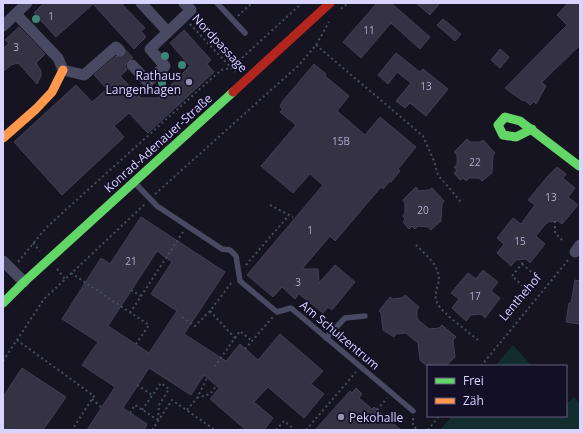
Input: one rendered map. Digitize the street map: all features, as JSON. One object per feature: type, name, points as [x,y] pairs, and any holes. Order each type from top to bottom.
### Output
[{"type":"street","points":[[3,26],[27,3]]},
{"type":"street","points":[[141,3],[168,32]]},
{"type":"street","points":[[132,65],[148,82],[165,66],[150,49],[191,10],[184,3]]},
{"type":"street","name":"Konrad-Adenauer-Straße","points":[[3,303],[134,181],[330,3]]},
{"type":"street","points":[[3,138],[52,92],[63,70],[58,58],[16,14]]},
{"type":"street","points":[[63,70],[84,75],[116,47],[120,52]]},
{"type":"street","points":[[532,129],[580,166]]},
{"type":"street","points":[[3,261],[24,282]]},
{"type":"lane","points":[[217,3],[245,33]]},
{"type":"lane","points":[[134,181],[157,206],[222,249],[230,250],[236,256],[240,282],[277,312]]},
{"type":"lane","name":"Am Schulzentrum","points":[[277,312],[291,308],[413,411]]},
{"type":"lane","points":[[326,338],[345,318],[365,316]]},
{"type":"path","points":[[233,21],[252,3]]},
{"type":"path","points":[[12,270],[33,243],[60,215],[215,75],[221,70],[231,68],[302,3]]},
{"type":"path","points":[[336,14],[348,3]]},
{"type":"path","name":"Nordpassage","points":[[184,17],[244,81]]},
{"type":"path","points":[[3,361],[44,299],[150,199],[299,65],[316,45],[330,19]]},
{"type":"path","points":[[316,45],[424,136],[438,175],[461,202]]},
{"type":"path","points":[[270,205],[293,217]]},
{"type":"path","points":[[182,317],[195,326],[210,311],[239,273],[289,215]]},
{"type":"path","points":[[555,221],[555,233],[562,240]]},
{"type":"path","points":[[130,313],[187,226]]},
{"type":"path","points":[[416,245],[434,264],[439,278],[436,292],[437,302],[446,312],[479,341]]},
{"type":"path","name":"Lenthehof","points":[[481,365],[577,249]]},
{"type":"path","points":[[523,260],[522,264],[512,276],[523,286]]},
{"type":"path","points":[[522,264],[534,274]]},
{"type":"path","points":[[72,273],[149,325],[136,344]]},
{"type":"path","points":[[131,290],[141,296]]},
{"type":"path","points":[[210,311],[235,338]]},
{"type":"path","points":[[245,349],[277,312]]},
{"type":"path","points":[[215,366],[240,331],[252,341]]},
{"type":"path","points":[[17,340],[94,396],[72,430]]},
{"type":"path","points":[[306,430],[361,366]]},
{"type":"path","points":[[187,410],[196,398],[208,376]]},
{"type":"path","points":[[142,410],[161,383],[169,389],[159,405],[158,421]]},
{"type":"path","points":[[137,385],[152,395]]},
{"type":"path","points":[[196,398],[210,394],[216,386]]},
{"type":"path","points":[[378,410],[392,392]]},
{"type":"path","points":[[92,399],[102,407]]},
{"type":"path","points":[[152,430],[172,400],[215,430]]},
{"type":"path","points":[[130,413],[135,405],[158,421]]},
{"type":"path","points":[[413,411],[413,426],[418,430]]},
{"type":"path","points":[[428,430],[438,417]]},
{"type":"path","points":[[276,430],[284,421],[295,430]]},
{"type":"green space","points":[[513,345],[531,365],[496,365]]},
{"type":"green space","points":[[574,397],[580,403],[580,430],[440,430],[451,417],[567,417],[567,403]]},
{"type":"building","points":[[44,3],[121,3],[145,28],[141,31],[146,37],[134,49],[93,4],[56,37],[34,13]]},
{"type":"building","points":[[377,3],[391,3],[430,37],[420,49],[391,23],[361,58],[343,42]]},
{"type":"building","points":[[416,3],[440,3],[430,15]]},
{"type":"building","points":[[568,3],[580,3],[580,45],[542,82],[546,86],[536,104],[534,102],[530,105],[505,88],[567,25],[557,15]]},
{"type":"building","points":[[443,19],[461,34],[455,41],[437,25]]},
{"type":"building","points":[[19,27],[45,54],[36,63],[41,71],[41,76],[37,84],[18,63],[11,65],[3,72],[3,49],[9,43],[5,40]]},
{"type":"building","points":[[184,30],[211,60],[207,64],[214,72],[148,133],[129,113],[114,126],[124,137],[62,195],[14,142],[76,85],[92,102],[107,89],[94,75],[116,56],[121,58],[125,56],[127,51],[133,58],[127,60],[125,66],[127,70],[120,76],[141,98],[158,98],[190,66],[170,43]]},
{"type":"building","points":[[500,49],[509,57],[500,68],[491,60]]},
{"type":"building","points":[[396,53],[420,72],[423,69],[448,89],[426,116],[410,103],[405,108],[396,101],[411,83],[397,72],[388,84],[378,75]]},
{"type":"building","points":[[314,64],[326,74],[325,76],[349,96],[337,111],[365,135],[380,117],[416,147],[398,169],[400,171],[391,182],[390,181],[383,189],[381,187],[335,241],[330,236],[302,269],[318,269],[319,283],[335,265],[355,282],[332,310],[328,307],[323,313],[299,294],[295,299],[282,287],[273,297],[247,275],[323,185],[310,174],[293,193],[261,166],[296,125],[280,112],[283,109],[280,107],[282,102]]},
{"type":"building","points":[[467,139],[470,142],[480,142],[483,140],[495,153],[493,155],[492,173],[482,181],[479,178],[469,178],[466,181],[463,178],[460,180],[454,173],[457,171],[454,167],[457,165],[457,155],[454,152]]},
{"type":"building","points":[[557,167],[566,174],[563,178],[575,188],[568,197],[578,205],[562,224],[558,221],[548,222],[543,227],[536,236],[545,244],[530,263],[526,259],[516,260],[511,266],[497,253],[504,244],[497,238],[513,218],[521,224],[535,205],[528,200]]},
{"type":"building","points":[[416,187],[419,191],[429,190],[432,188],[444,201],[442,204],[441,221],[431,230],[428,227],[418,226],[415,229],[412,226],[409,229],[403,222],[405,219],[403,216],[405,213],[405,203],[403,200]]},
{"type":"building","points":[[141,217],[225,272],[184,334],[226,361],[240,344],[258,360],[280,334],[323,371],[311,384],[324,394],[304,418],[268,387],[254,402],[273,418],[264,430],[246,430],[210,399],[219,388],[204,375],[191,395],[149,368],[123,408],[147,424],[144,430],[87,430],[115,387],[82,365],[98,342],[62,319],[101,258],[110,264]],"holes":[[[157,251],[172,262],[151,294],[177,311],[149,353],[108,326]]]},
{"type":"building","points":[[483,270],[498,282],[491,291],[500,298],[485,318],[481,314],[471,315],[466,321],[452,308],[459,299],[451,293],[468,273],[476,279]]},
{"type":"building","points":[[575,280],[580,281],[580,324],[566,322]]},
{"type":"building","points":[[405,295],[419,307],[417,310],[417,319],[429,329],[439,328],[442,325],[456,337],[453,340],[455,357],[447,365],[427,366],[420,360],[418,343],[406,333],[396,334],[394,337],[383,330],[381,313],[379,311],[390,297],[393,299],[402,298]]},
{"type":"building","points":[[22,368],[66,397],[43,430],[3,430],[3,397]]},
{"type":"building","points":[[356,388],[362,394],[359,398],[372,409],[374,407],[401,430],[315,430],[350,391],[352,393]]},
{"type":"tunnel","points":[[120,51],[132,65]]},
{"type":"traffic: fast","points":[[3,303],[24,282],[233,92]]},
{"type":"traffic: fast","points":[[532,129],[516,137],[503,135],[498,125],[505,117],[520,121],[579,166]]},
{"type":"traffic: slow","points":[[3,138],[36,109],[52,92],[63,70]]},
{"type":"traffic: jam","points":[[233,92],[330,3]]},
{"type":"place","name":"Rathaus Langenhagen","points":[[189,82]]},
{"type":"place","name":"Pekohalle","points":[[341,417]]}]
